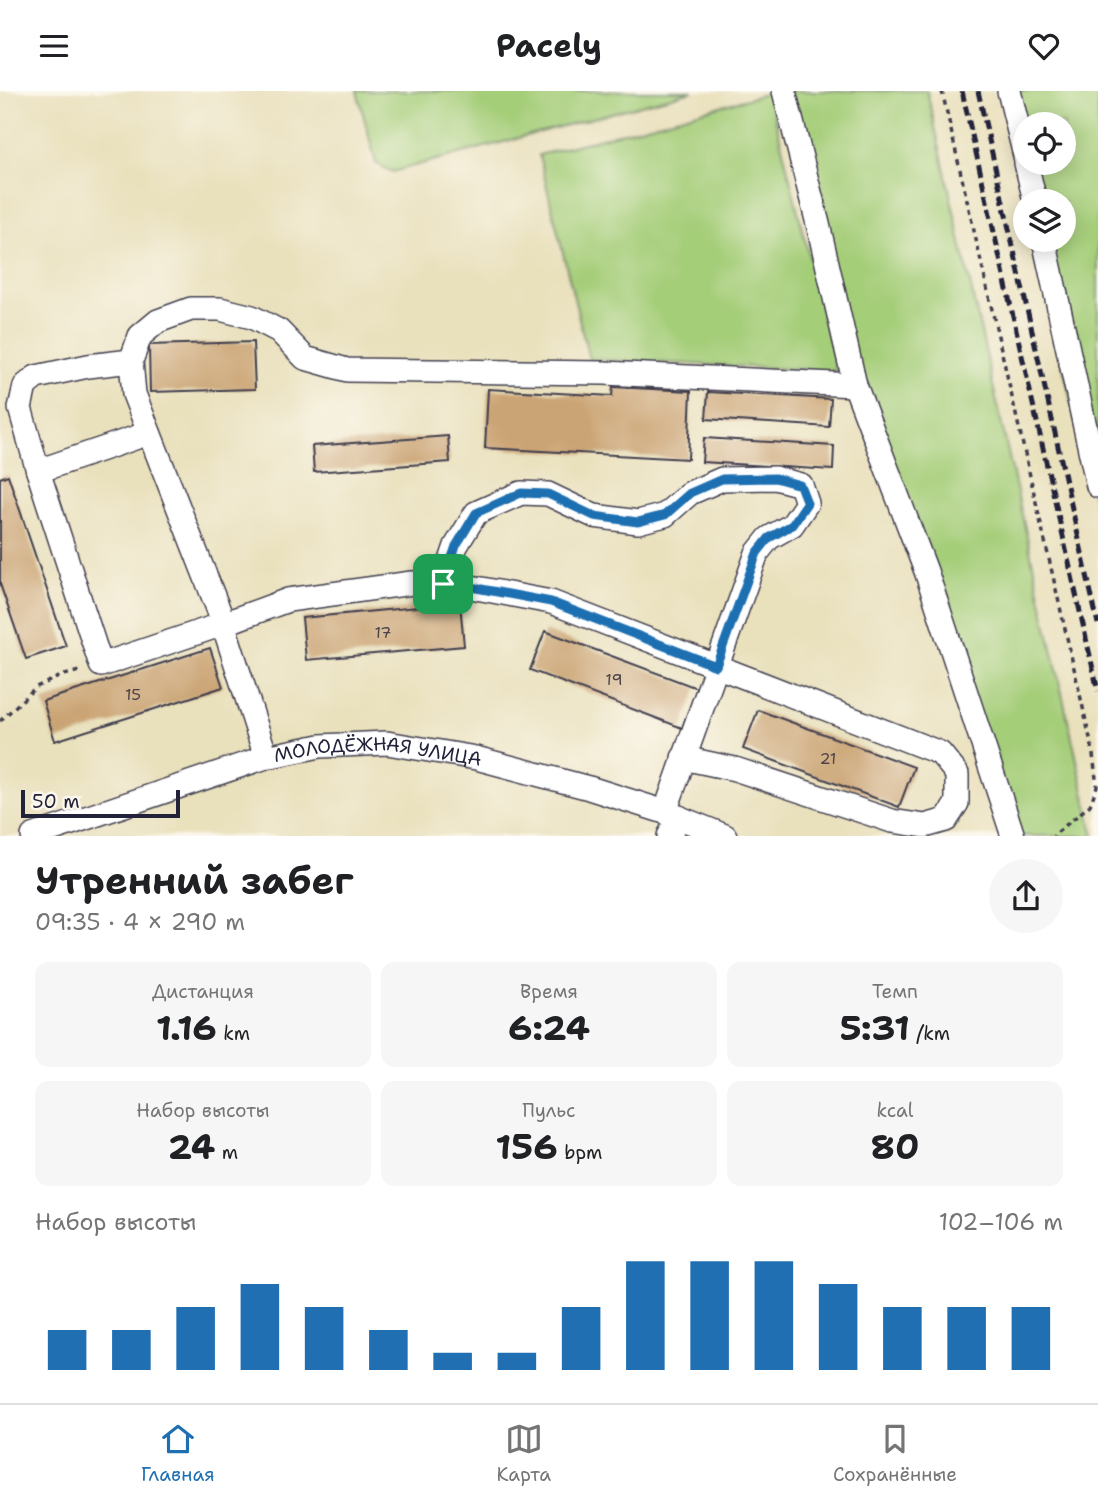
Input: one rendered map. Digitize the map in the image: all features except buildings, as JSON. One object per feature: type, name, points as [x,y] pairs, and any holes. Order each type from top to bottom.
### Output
[{"type":"street","points":[[784,91],[855,385],[926,571],[1013,836]]},
{"type":"street","points":[[1009,91],[1014,112]]},
{"type":"street","points":[[1047,252],[1098,486]]},
{"type":"street","points":[[265,757],[223,624],[134,394],[131,361],[140,336],[158,321],[191,309],[220,309],[252,317],[279,331],[305,358],[347,370],[604,373],[855,385]]},
{"type":"street","points":[[131,361],[36,377],[25,386],[20,408],[101,666],[288,600],[412,583],[455,584],[551,602],[940,753],[957,774],[957,803],[946,820],[925,826],[892,821],[735,769],[683,758]]},
{"type":"street","points":[[38,471],[149,433]]},
{"type":"street","points":[[443,584],[456,546],[476,513],[521,493],[548,494],[594,516],[638,522],[665,515],[690,493],[722,479],[775,478],[800,485],[807,503],[792,525],[769,538],[757,553],[683,758],[671,822]]},
{"type":"street","name":"МОЛОДЁЖНАЯ УЛИЦА","points":[[33,836],[265,757],[320,746],[387,743],[476,758],[589,788],[671,822],[725,836]]},
{"type":"path","points":[[942,91],[1092,747],[1097,786],[1090,805],[1053,836]]},
{"type":"path","points":[[0,722],[36,687],[101,666]]},
{"type":"green space","points":[[357,91],[693,91],[392,172],[376,163]]},
{"type":"green space","points":[[784,91],[927,91],[1094,836],[1018,836],[855,385]]},
{"type":"green space","points":[[1000,91],[1098,91],[1098,519],[1037,252],[1076,252],[1076,189],[1023,189],[1020,175],[1076,175],[1076,112],[1013,112],[1013,146]]},
{"type":"green space","points":[[769,93],[837,371],[589,359],[539,155]]},
{"type":"railway","points":[[962,91],[1098,691]]},
{"type":"railway","points":[[978,91],[1098,624]]},
{"type":"route","points":[[775,478],[800,485],[807,503],[792,525],[769,538],[757,553],[716,666],[551,602],[443,584],[456,546],[476,513],[521,493],[548,494],[594,516],[638,522],[665,515],[690,493],[722,479],[775,478]]}]
